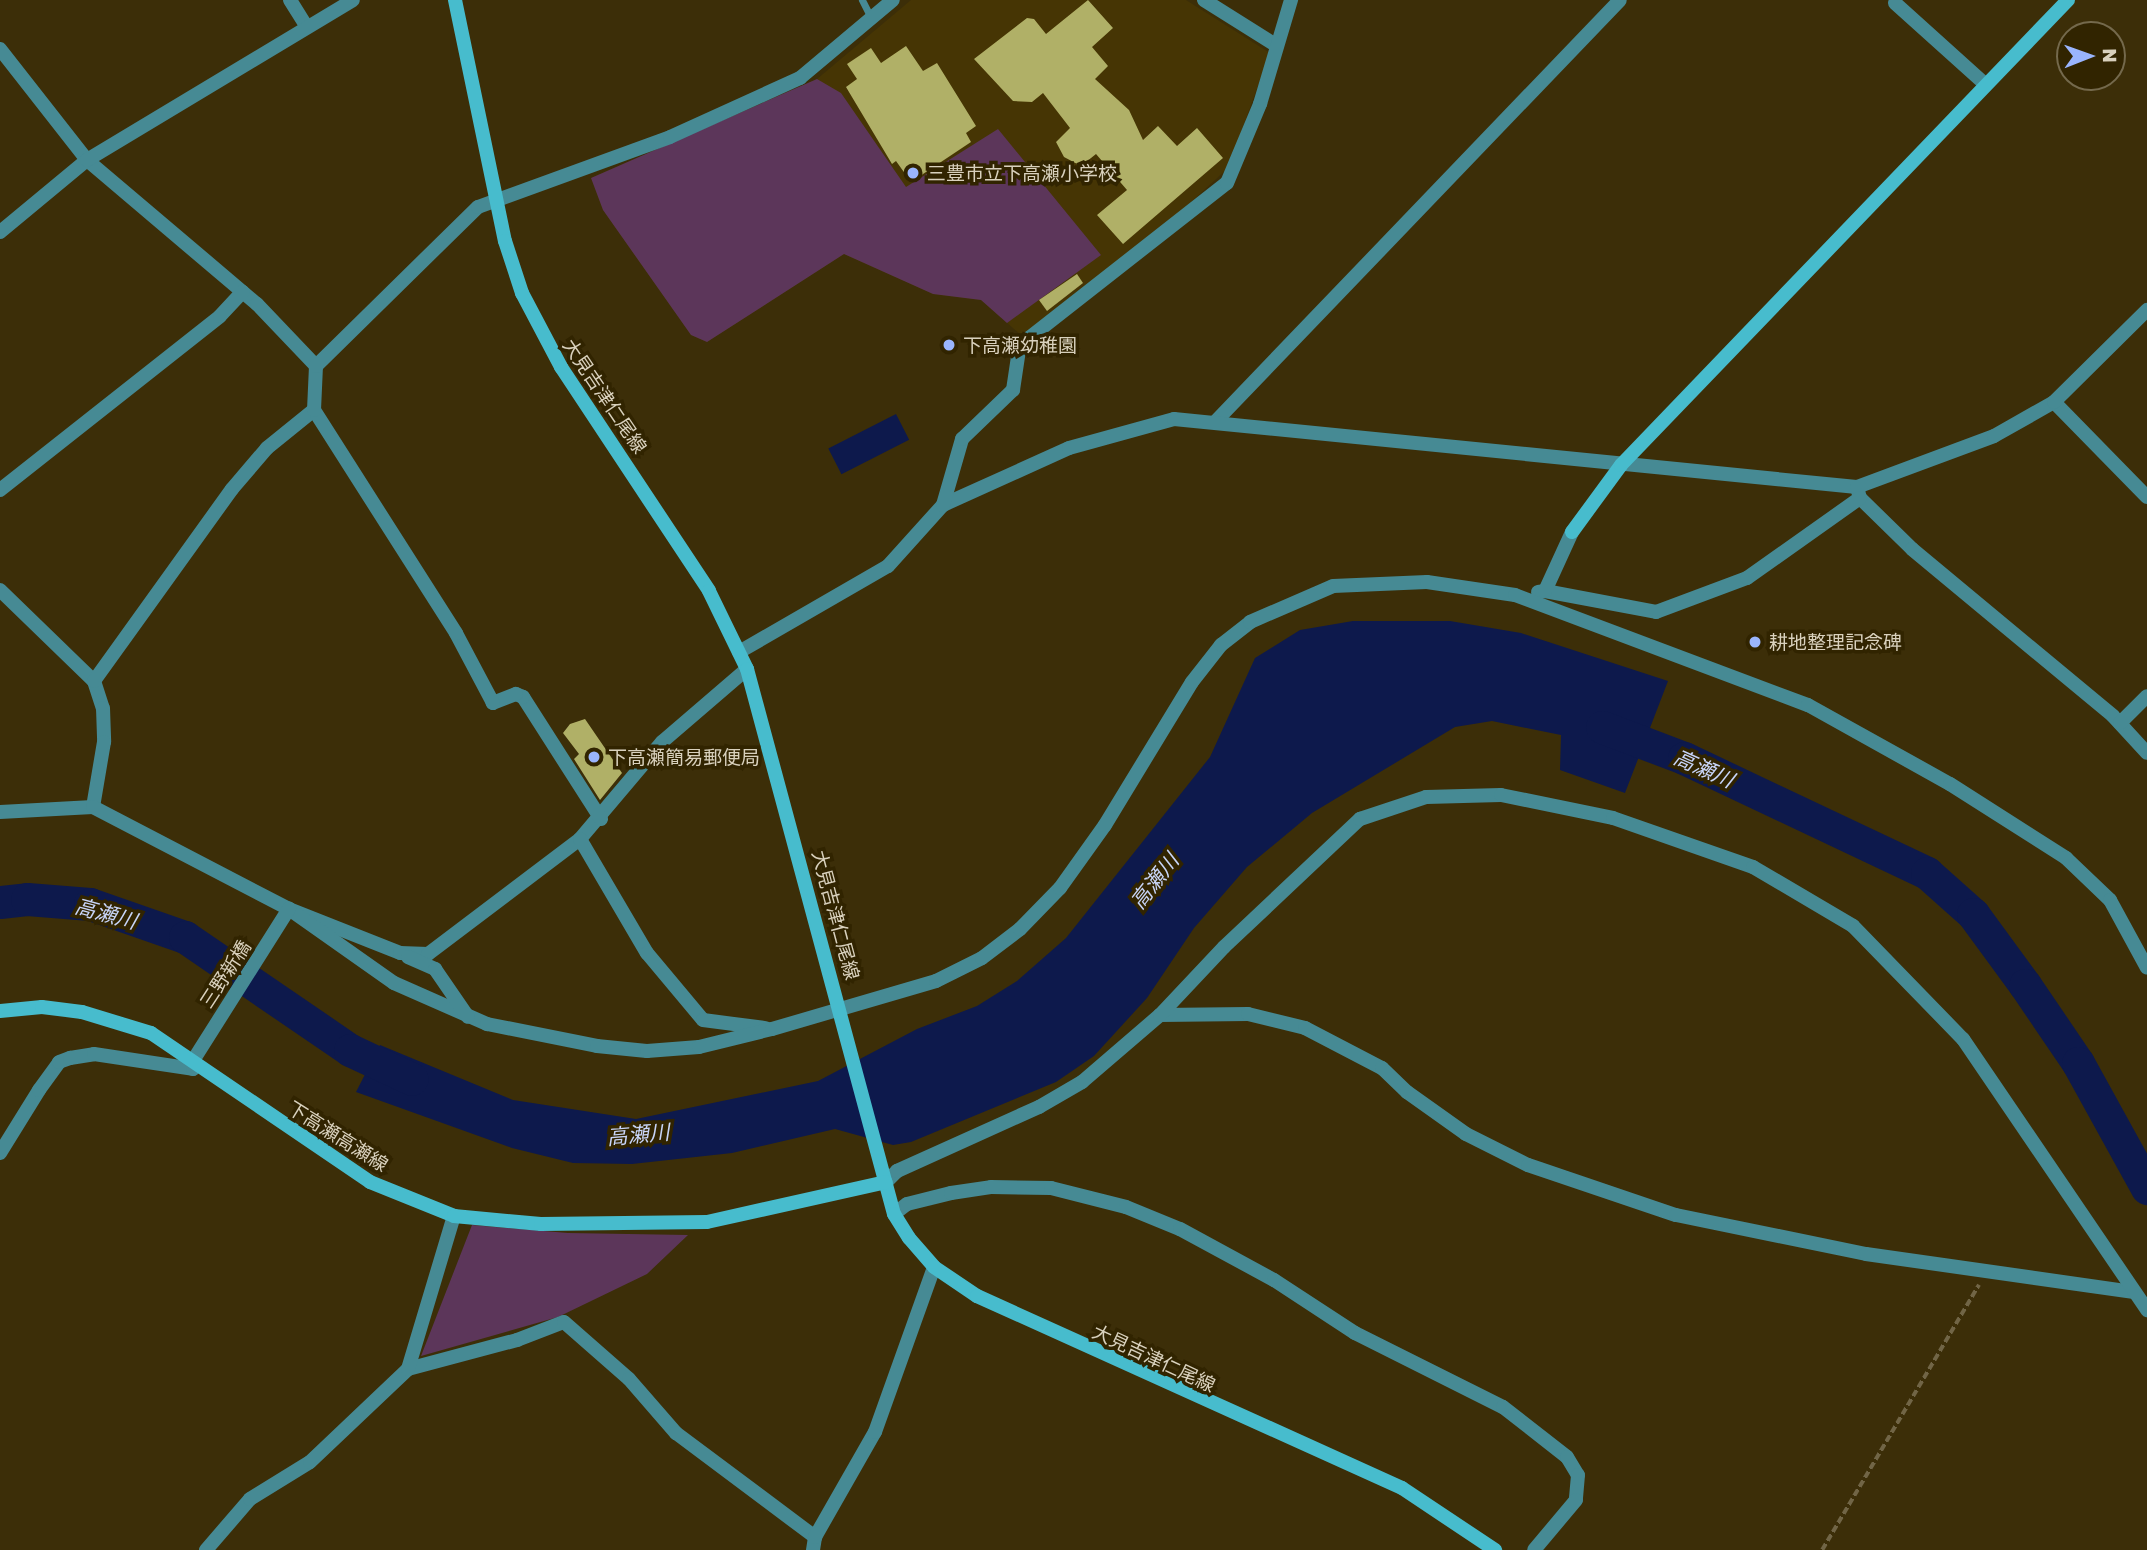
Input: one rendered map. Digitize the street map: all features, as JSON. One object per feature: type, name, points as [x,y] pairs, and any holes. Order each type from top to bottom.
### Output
[{"type":"main road","name":"大見吉津仁尾線","points":[[455,0],[515,275],[545,340],[709,591],[747,669],[842,1009],[894,1214],[934,1267],[977,1296],[1402,1488],[1495,1550]]},
{"type":"main road","points":[[1572,532],[1621,465],[2068,0]]},
{"type":"main road","name":"下高瀬高瀬線","points":[[0,1011],[42,1007],[82,1013],[151,1033],[194,1059],[359,1176],[454,1216],[541,1224],[707,1222],[886,1182]]},
{"type":"street","points":[[290,0],[307,27]]},
{"type":"street","points":[[0,232],[87,160],[353,0]]},
{"type":"street","points":[[601,819],[523,698],[516,694],[493,703],[456,633],[313,410],[316,366],[478,207],[670,137],[800,78],[893,0]]},
{"type":"street","points":[[1204,0],[1277,47]]},
{"type":"street","points":[[943,505],[962,439],[1013,390],[1019,350],[1029,338],[1227,183],[1260,104],[1291,0]]},
{"type":"street","points":[[1216,421],[1620,0]]},
{"type":"street","points":[[1895,3],[1986,85]]},
{"type":"street","points":[[0,49],[87,160],[242,292],[316,366]]},
{"type":"street","points":[[0,490],[220,316],[242,292]]},
{"type":"street","points":[[1516,595],[1545,591],[1656,612],[1747,578],[1858,492],[1994,436],[2054,402],[2147,310]]},
{"type":"street","points":[[2054,402],[2147,497]]},
{"type":"street","points":[[94,681],[232,489],[267,447],[313,410]]},
{"type":"street","points":[[739,652],[888,566],[943,505],[1069,448],[1174,419],[1216,421],[1858,492],[1912,550],[2120,723],[2147,753]]},
{"type":"street","points":[[1545,591],[1572,532]]},
{"type":"street","points":[[289,909],[394,983],[468,1017],[597,1046],[647,1051],[699,1047],[842,1009],[936,981],[982,958],[1020,929],[1060,888],[1105,825],[1192,682],[1220,645],[1250,622],[1307,595],[1367,582],[1427,582],[1516,595],[1808,705],[1950,784],[2066,858],[2110,900],[2147,968]]},
{"type":"street","points":[[0,590],[94,681],[103,708],[104,742],[93,807]]},
{"type":"street","points":[[400,953],[428,954],[580,839],[601,819],[662,743],[747,669]]},
{"type":"street","points":[[2120,723],[2147,696]]},
{"type":"street","points":[[886,1182],[897,1171],[1039,1107],[1082,1082],[1160,1015],[1224,947],[1360,819],[1426,797],[1501,795],[1613,818],[1753,867],[1853,926],[1930,1000],[1963,1039],[2030,1133],[2132,1292],[2147,1310]]},
{"type":"street","points":[[0,812],[93,807],[289,909],[435,969],[468,1017]]},
{"type":"street","points":[[580,839],[647,953],[703,1020],[772,1029]]},
{"type":"street","name":"三野新橋","points":[[194,1059],[289,909]]},
{"type":"street","points":[[1160,1015],[1248,1014],[1305,1028],[1382,1068],[1407,1092],[1479,1140],[1528,1164],[1676,1215],[1866,1254],[2132,1292]]},
{"type":"street","points":[[0,1153],[60,1062],[94,1054],[193,1069],[194,1059]]},
{"type":"street","points":[[894,1214],[907,1204],[951,1193],[991,1187],[1051,1188],[1126,1207],[1180,1229],[1274,1280],[1354,1333],[1503,1407],[1567,1457],[1578,1475],[1576,1500],[1534,1550]]},
{"type":"street","points":[[408,1369],[454,1216]]},
{"type":"street","points":[[206,1550],[250,1499],[310,1462],[408,1369],[517,1340],[564,1322],[629,1379],[676,1433],[814,1543],[875,1432],[934,1267]]},
{"type":"lane","points":[[862,0],[871,18]]},
{"type":"path","points":[[1822,1550],[1987,1271]]},
{"type":"shaded area","name":"三豊市立下高瀬小学校","points":[[911,0],[1186,0],[1270,53],[1228,168],[1176,216],[1022,336],[981,300],[933,294],[844,254],[707,342],[691,335],[603,210],[591,178],[817,79]]},
{"type":"shaded area","points":[[817,79],[841,93],[906,187],[998,129],[1101,255],[1007,323],[981,300],[933,294],[844,254],[707,342],[691,335],[603,210],[591,178]]},
{"type":"shaded area","points":[[472,1225],[568,1233],[688,1235],[647,1274],[558,1317],[421,1356]]},
{"type":"water","points":[[896,414],[909,440],[841,474],[828,449]]},
{"type":"water","points":[[1353,621],[1450,621],[1521,633],[1668,681],[1625,793],[1560,770],[1561,735],[1492,721],[1455,727],[1312,813],[1247,867],[1194,928],[1147,998],[1094,1056],[1056,1082],[911,1142],[893,1145],[835,1129],[732,1153],[632,1164],[573,1163],[512,1148],[356,1092],[380,1045],[513,1100],[636,1119],[818,1081],[917,1029],[977,1006],[1017,981],[1066,938],[1210,757],[1255,658],[1300,630]]},
{"type":"building","points":[[1088,0],[1113,28],[1092,47],[1108,66],[1095,79],[1129,110],[1143,140],[1158,126],[1177,146],[1197,128],[1223,158],[1123,244],[1097,215],[1127,190],[1096,154],[1081,166],[1064,157],[1056,142],[1070,128],[1043,93],[1032,102],[1013,101],[974,59],[1027,18],[1034,19],[1046,34]]},
{"type":"building","points":[[906,46],[923,71],[937,63],[976,126],[966,133],[971,142],[911,182],[896,161],[892,164],[846,87],[857,79],[847,64],[871,48],[881,63]]},
{"type":"building","points":[[1077,274],[1083,283],[1047,311],[1039,300]]},
{"type":"building","name":"下高瀬簡易郵便局","points":[[585,719],[622,773],[600,800],[574,759],[579,754],[563,733],[570,724]]},
{"type":"waterway","name":"高瀬川","points":[[1602,727],[1684,758],[1927,873],[1973,914],[2025,985],[2078,1063],[2147,1188]]},
{"type":"waterway","name":"高瀬川","points":[[0,902],[27,899],[90,904],[185,937],[350,1050],[412,1079]]},
{"type":"place","name":"三豊市立下高瀬小学校","points":[[913,173]]},
{"type":"place","name":"下高瀬幼稚園","points":[[949,345]]},
{"type":"place","name":"耕地整理記念碑","points":[[1755,642]]},
{"type":"place","name":"下高瀬簡易郵便局","points":[[594,757]]}]
